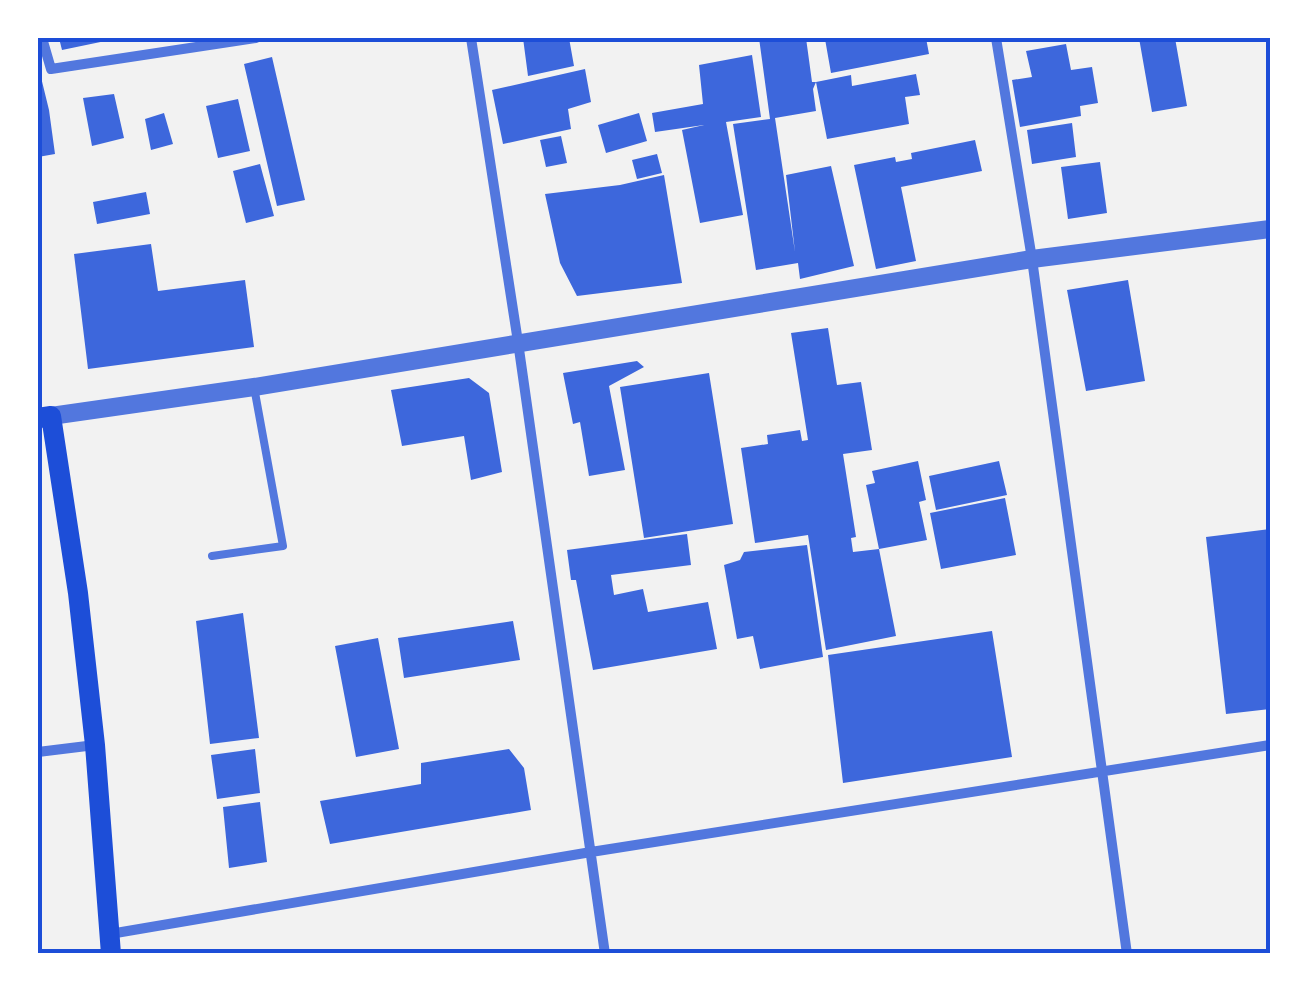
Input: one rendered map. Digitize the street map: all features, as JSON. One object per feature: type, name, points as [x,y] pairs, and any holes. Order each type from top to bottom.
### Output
[{"type":"main road","points":[[44,417],[78,593],[95,744],[110,944]]},
{"type":"street","points":[[42,38],[50,69],[256,38]]},
{"type":"street","points":[[471,38],[605,954]]},
{"type":"street","points":[[996,38],[1032,259],[1128,954]]},
{"type":"street","points":[[44,417],[1032,259],[1270,229]]},
{"type":"street","points":[[38,752],[95,744]]},
{"type":"street","points":[[110,944],[592,852],[1270,745]]},
{"type":"lane","points":[[212,556],[283,546],[254,386]]},
{"type":"building","points":[[59,38],[115,38],[115,39],[62,50]]},
{"type":"building","points":[[523,38],[569,38],[574,66],[528,76]]},
{"type":"building","points":[[759,38],[806,38],[812,82],[816,82],[816,111],[775,118],[795,252],[786,175],[831,166],[854,266],[800,279],[798,263],[756,270],[733,124],[770,119]]},
{"type":"building","points":[[926,38],[929,54],[831,73],[825,39]]},
{"type":"building","points":[[1139,38],[1175,38],[1187,106],[1152,112]]},
{"type":"building","points":[[1066,44],[1071,70],[1092,67],[1098,103],[1080,106],[1081,116],[1020,127],[1012,80],[1032,77],[1026,51]]},
{"type":"building","points":[[752,55],[761,117],[726,122],[743,215],[700,223],[682,130],[704,125],[655,132],[652,113],[703,104],[699,65]]},
{"type":"building","points":[[272,57],[305,200],[277,206],[244,64]]},
{"type":"building","points":[[38,65],[55,154],[38,157]]},
{"type":"building","points":[[585,69],[591,102],[568,109],[571,129],[503,144],[492,90]]},
{"type":"building","points":[[916,74],[920,95],[905,97],[909,124],[827,139],[816,82],[851,75],[852,86]]},
{"type":"building","points":[[114,94],[124,138],[92,146],[83,98]]},
{"type":"building","points":[[238,99],[250,151],[218,158],[206,106]]},
{"type":"building","points":[[164,113],[173,144],[151,150],[145,119]]},
{"type":"building","points":[[639,113],[647,141],[606,153],[598,125]]},
{"type":"building","points":[[1072,123],[1076,157],[1032,164],[1027,130]]},
{"type":"building","points":[[561,136],[567,163],[546,167],[540,140]]},
{"type":"building","points":[[975,140],[982,171],[901,187],[916,261],[876,269],[854,165],[895,157],[896,162],[912,159],[911,153]]},
{"type":"building","points":[[657,154],[662,173],[637,179],[632,160]]},
{"type":"building","points":[[1100,162],[1107,213],[1068,219],[1061,167]]},
{"type":"building","points":[[260,164],[274,216],[246,223],[233,171]]},
{"type":"building","points":[[664,175],[682,283],[577,296],[560,263],[545,194]]},
{"type":"building","points":[[146,192],[150,214],[97,224],[93,202]]},
{"type":"building","points":[[151,244],[158,291],[245,280],[254,347],[88,369],[74,254]]},
{"type":"building","points":[[1128,280],[1145,381],[1086,391],[1067,290]]},
{"type":"building","points":[[828,328],[837,385],[861,382],[872,450],[843,454],[856,537],[851,538],[853,552],[879,549],[896,636],[826,650],[808,535],[755,543],[741,448],[768,444],[767,435],[800,430],[802,441],[808,440],[791,333]]},
{"type":"building","points":[[637,361],[644,367],[609,386],[625,470],[589,476],[580,422],[573,424],[563,373]]},
{"type":"building","points":[[709,373],[733,524],[644,538],[620,387]]},
{"type":"building","points":[[469,378],[489,393],[502,472],[471,480],[464,436],[402,446],[391,390]]},
{"type":"building","points":[[918,461],[926,500],[919,502],[927,540],[879,549],[866,485],[875,483],[872,471]]},
{"type":"building","points":[[999,461],[1007,495],[936,510],[929,476]]},
{"type":"building","points":[[1005,498],[1016,555],[941,569],[930,513]]},
{"type":"building","points":[[1270,529],[1270,709],[1226,714],[1206,537]]},
{"type":"building","points":[[687,534],[691,565],[611,575],[614,595],[643,589],[648,612],[708,602],[717,649],[593,670],[567,550]]},
{"type":"building","points":[[807,545],[823,657],[760,669],[753,636],[737,639],[724,565],[740,560],[744,552]]},
{"type":"building","points":[[243,613],[259,738],[210,744],[196,621]]},
{"type":"building","points":[[513,621],[520,660],[404,678],[398,638]]},
{"type":"building","points":[[992,631],[1012,757],[843,783],[828,655]]},
{"type":"building","points":[[378,638],[399,749],[356,757],[335,646]]},
{"type":"building","points":[[255,749],[260,793],[217,799],[211,755]]},
{"type":"building","points":[[509,749],[524,768],[531,810],[330,844],[320,801],[421,784],[421,763]]},
{"type":"building","points":[[260,802],[267,862],[229,868],[223,807]]}]
